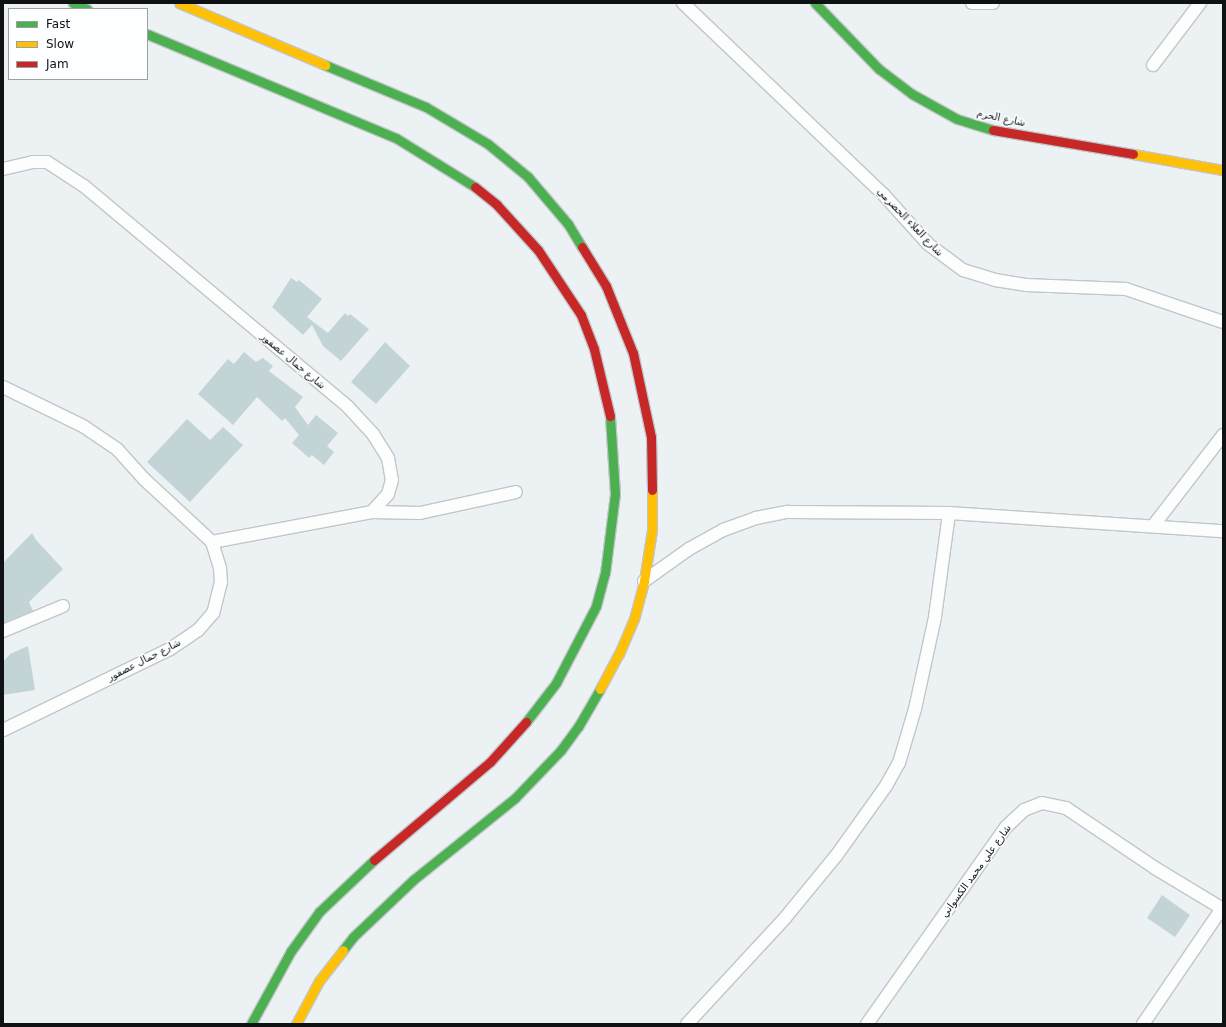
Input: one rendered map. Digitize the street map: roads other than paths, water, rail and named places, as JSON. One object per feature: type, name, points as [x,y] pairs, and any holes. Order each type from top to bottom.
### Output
[{"type":"main road","points":[[73,3],[85,8]]},
{"type":"main road","points":[[179,3],[434,110],[488,144],[550,199],[598,271],[619,315],[633,353],[651,437],[652,530],[644,581],[634,619],[619,654],[578,727],[561,750],[515,798],[413,880],[362,928],[319,981],[296,1024]]},
{"type":"main road","name":"شارع الحرم","points":[[815,3],[879,69],[912,94],[957,119],[993,130],[1223,170]]},
{"type":"main road","points":[[148,34],[396,138],[427,155],[478,189],[497,205],[538,250],[563,285],[580,315],[594,349],[609,406],[615,494],[605,573],[596,606],[556,683],[522,728],[490,762],[371,862],[319,912],[291,951],[251,1024]]},
{"type":"street","name":"شارع العلاء الحضرمي","points":[[683,3],[883,194],[928,244],[963,270],[995,280],[1026,285],[1126,289],[1223,322]]},
{"type":"street","points":[[972,3],[993,3]]},
{"type":"street","points":[[1153,65],[1200,3]]},
{"type":"street","name":"شارع جمال عصفور","points":[[3,169],[27,163],[47,162],[62,170],[348,407],[373,434],[388,458],[392,480],[388,494],[372,512]]},
{"type":"street","points":[[3,387],[100,436],[117,449],[144,479],[212,542],[372,512],[420,513],[516,492]]},
{"type":"street","points":[[1153,526],[1223,435]]},
{"type":"street","points":[[644,581],[705,538],[729,527],[761,517],[804,512],[948,513],[1223,531]]},
{"type":"street","points":[[687,1024],[785,918],[836,856],[886,786],[899,763],[915,709],[935,617],[948,513]]},
{"type":"street","name":"شارع جمال عصفور","points":[[3,730],[170,649],[198,630],[213,613],[221,591],[220,568],[212,542]]},
{"type":"street","points":[[3,631],[63,606]]},
{"type":"street","name":"شارع علي محمد الكسواني","points":[[867,1024],[1006,827],[1024,810],[1042,803],[1066,808],[1155,868],[1222,909]]},
{"type":"street","points":[[1143,1024],[1222,909]]}]
